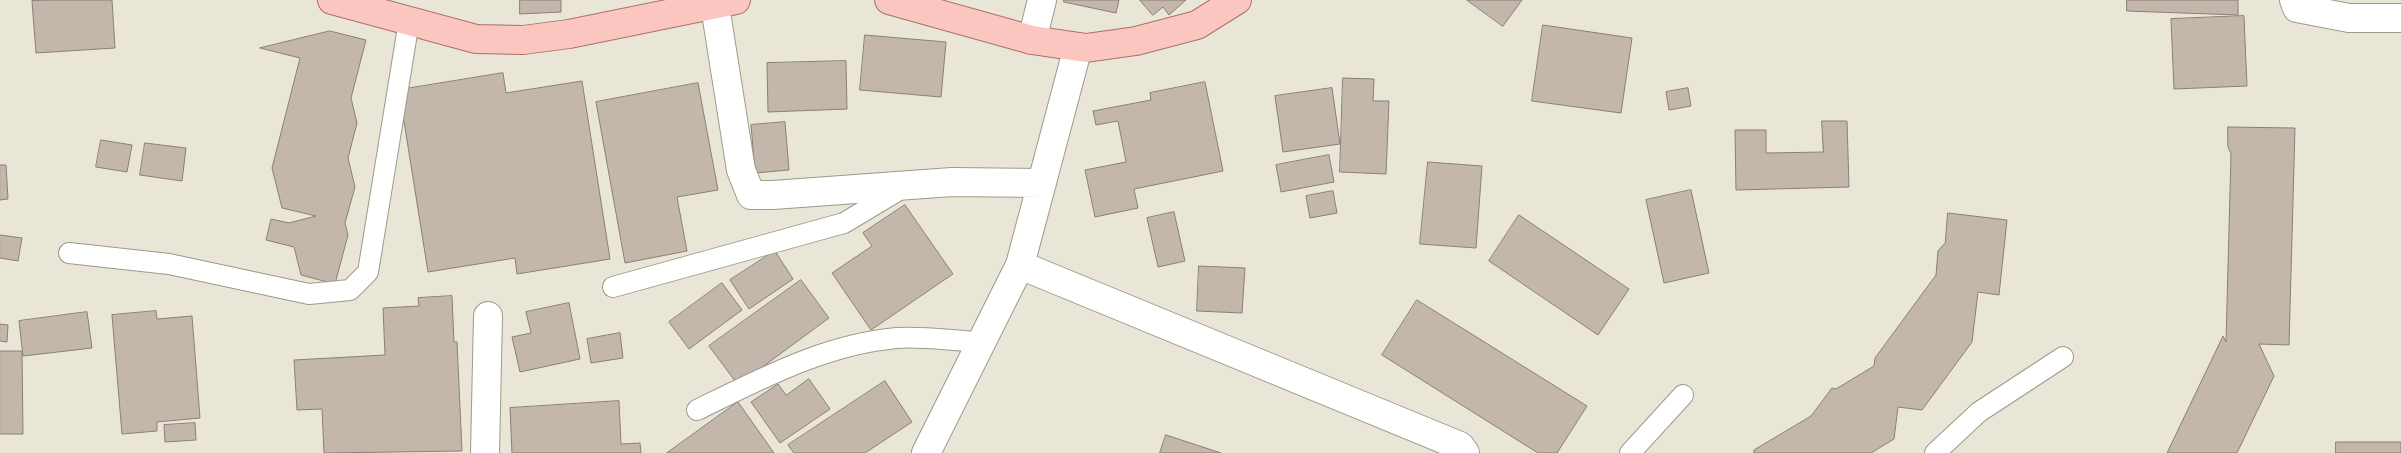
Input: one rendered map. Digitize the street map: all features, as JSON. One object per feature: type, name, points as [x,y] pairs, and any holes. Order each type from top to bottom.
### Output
[{"type":"main road","points":[[332,0],[476,39],[523,40],[569,34],[721,1]]},
{"type":"main road","points":[[889,0],[1032,40],[1078,47],[1136,42],[1197,25],[1237,0]]},
{"type":"street","points":[[1032,40],[1042,0]]},
{"type":"street","points":[[2294,0],[2297,8],[2348,18],[2401,18]]},
{"type":"street","points":[[721,1],[741,170],[751,195],[773,196],[952,182],[1042,183]]},
{"type":"street","points":[[926,453],[1020,265],[1078,47]]},
{"type":"street","points":[[1020,265],[1460,446],[1465,453]]},
{"type":"street","points":[[485,453],[488,316]]},
{"type":"lane","points":[[68,253],[169,264],[309,294],[350,290],[368,272],[409,21]]},
{"type":"lane","points":[[614,287],[844,222],[908,185]]},
{"type":"lane","points":[[697,410],[767,375],[843,348],[898,338],[981,342]]},
{"type":"lane","points":[[1935,453],[1979,412],[2063,358]]},
{"type":"lane","points":[[1630,453],[1683,395]]},
{"type":"building","points":[[112,0],[115,48],[36,53],[32,1]]},
{"type":"building","points":[[520,0],[561,0],[561,12],[520,14]]},
{"type":"building","points":[[1064,0],[1119,0],[1116,13],[1064,2]]},
{"type":"building","points":[[1140,0],[1186,0],[1169,15],[1163,7],[1153,15]]},
{"type":"building","points":[[1467,0],[1522,0],[1503,26]]},
{"type":"building","points":[[2127,0],[2238,0],[2238,15],[2127,11]]},
{"type":"building","points":[[2244,16],[2247,86],[2174,89],[2171,19]]},
{"type":"building","points":[[1543,25],[1632,38],[1621,113],[1532,101]]},
{"type":"building","points":[[330,31],[366,40],[351,98],[357,123],[348,158],[355,187],[345,223],[348,235],[335,284],[301,275],[294,247],[266,240],[271,219],[289,223],[316,216],[282,208],[272,168],[300,58],[260,48]]},
{"type":"building","points":[[865,35],[946,42],[941,97],[860,90]]},
{"type":"building","points":[[846,61],[847,109],[768,112],[767,63]]},
{"type":"building","points":[[503,73],[506,93],[582,81],[610,259],[517,274],[515,258],[428,272],[399,90]]},
{"type":"building","points":[[1343,78],[1374,79],[1373,101],[1389,101],[1386,174],[1340,172]]},
{"type":"building","points":[[1205,82],[1223,171],[1134,189],[1138,208],[1095,217],[1085,170],[1126,162],[1118,121],[1096,125],[1093,111],[1151,100],[1150,93]]},
{"type":"building","points":[[698,83],[718,190],[677,197],[687,251],[625,263],[596,102]]},
{"type":"building","points":[[1332,88],[1340,144],[1283,152],[1275,96]]},
{"type":"building","points":[[1688,88],[1691,106],[1669,110],[1666,92]]},
{"type":"building","points":[[1822,121],[1847,121],[1849,187],[1736,190],[1735,130],[1766,130],[1766,153],[1823,152]]},
{"type":"building","points":[[785,122],[789,170],[755,173],[751,125]]},
{"type":"building","points":[[2228,127],[2295,128],[2289,345],[2259,344],[2274,376],[2237,453],[2167,453],[2223,336],[2226,342],[2231,154],[2228,147]]},
{"type":"building","points":[[101,140],[132,145],[127,172],[96,167]]},
{"type":"building","points":[[145,143],[186,148],[182,181],[140,175]]},
{"type":"building","points":[[1329,155],[1334,182],[1281,192],[1276,165]]},
{"type":"building","points":[[1428,162],[1482,166],[1476,248],[1420,244]]},
{"type":"building","points":[[0,165],[6,165],[8,199],[0,200]]},
{"type":"building","points":[[1691,190],[1709,273],[1664,283],[1646,200]]},
{"type":"building","points":[[1333,191],[1337,213],[1310,218],[1306,196]]},
{"type":"building","points":[[905,205],[953,274],[871,330],[832,273],[872,246],[863,233]]},
{"type":"building","points":[[1174,212],[1185,261],[1158,267],[1147,218]]},
{"type":"building","points":[[1948,213],[2007,220],[1999,295],[1978,292],[1972,342],[1922,410],[1898,407],[1894,439],[1871,453],[1754,453],[1754,450],[1811,416],[1832,388],[1836,389],[1874,366],[1875,358],[1936,275],[1938,251],[1945,243]]},
{"type":"building","points":[[1519,215],[1629,289],[1598,335],[1489,261]]},
{"type":"building","points":[[0,235],[22,238],[18,261],[0,258]]},
{"type":"building","points":[[775,251],[793,279],[749,309],[730,280]]},
{"type":"building","points":[[1199,266],[1245,268],[1242,313],[1197,311]]},
{"type":"building","points":[[801,280],[829,318],[738,385],[709,346]]},
{"type":"building","points":[[722,283],[742,310],[689,349],[669,322]]},
{"type":"building","points":[[452,296],[454,342],[457,342],[462,451],[324,453],[322,409],[297,410],[294,360],[385,355],[383,308],[419,306],[418,298]]},
{"type":"building","points":[[1417,300],[1587,406],[1557,453],[1538,453],[1382,355]]},
{"type":"building","points":[[569,303],[580,359],[520,372],[512,337],[531,333],[526,312]]},
{"type":"building","points":[[156,311],[157,319],[192,316],[200,418],[157,422],[157,431],[122,434],[112,315]]},
{"type":"building","points":[[87,312],[92,348],[23,356],[19,321]]},
{"type":"building","points":[[0,324],[8,325],[7,342],[0,341]]},
{"type":"building","points":[[620,333],[623,358],[591,363],[587,339]]},
{"type":"building","points":[[0,351],[22,351],[23,434],[0,434]]},
{"type":"building","points":[[809,379],[830,409],[780,443],[751,402],[778,384],[786,395]]},
{"type":"building","points":[[885,381],[912,422],[865,453],[794,453],[788,445]]},
{"type":"building","points":[[619,401],[621,444],[640,443],[641,453],[512,453],[510,408]]},
{"type":"building","points":[[738,402],[774,453],[667,453]]},
{"type":"building","points":[[195,423],[196,440],[165,442],[164,425]]},
{"type":"building","points":[[1166,435],[1221,453],[1160,453]]},
{"type":"building","points":[[2336,442],[2401,442],[2401,453],[2336,453]]}]
